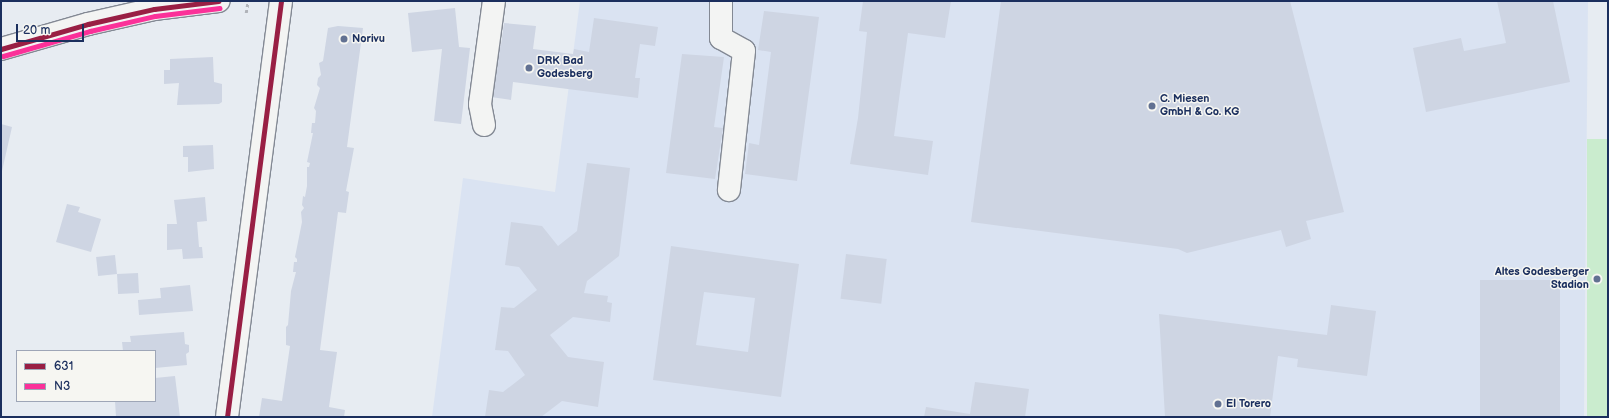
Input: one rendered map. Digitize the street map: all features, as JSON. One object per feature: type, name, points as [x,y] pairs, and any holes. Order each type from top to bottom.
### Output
[{"type":"street","points":[[1,49],[82,25],[154,9],[219,1]]},
{"type":"street","points":[[227,417],[281,1]]},
{"type":"street","points":[[484,125],[480,104],[494,1]]},
{"type":"street","points":[[721,1],[721,38],[744,51],[729,190]]},
{"type":"path","points":[[246,13],[248,1]]},
{"type":"shaded area","points":[[580,1],[1588,1],[1584,417],[432,417],[463,178],[555,192]]},
{"type":"green space","name":"Altes Godesberger Stadion","points":[[1587,139],[1608,139],[1608,417],[1587,417]]},
{"type":"building","points":[[863,1],[951,1],[945,38],[908,33],[894,136],[933,141],[928,175],[850,164],[858,118],[867,32],[859,31]]},
{"type":"building","name":"C. Miesen GmbH & Co. KG","points":[[1001,1],[1290,1],[1344,212],[1306,221],[1311,239],[1286,247],[1281,230],[1187,253],[1178,249],[971,222]]},
{"type":"building","points":[[1497,1],[1553,1],[1570,82],[1426,112],[1413,48],[1461,38],[1464,51],[1506,43]]},
{"type":"building","points":[[455,8],[459,47],[470,48],[461,124],[434,121],[442,49],[412,52],[408,13]]},
{"type":"building","points":[[764,11],[819,17],[797,181],[745,174],[749,143],[759,145],[771,52],[758,50]]},
{"type":"building","points":[[594,18],[658,27],[655,46],[640,44],[635,78],[640,78],[638,98],[513,82],[511,100],[484,96],[491,44],[501,45],[504,23],[536,26],[533,49],[573,54],[574,49],[589,52]]},
{"type":"building","points":[[338,26],[363,28],[347,147],[354,148],[346,191],[349,192],[346,213],[338,212],[320,350],[337,352],[329,407],[345,410],[344,417],[259,417],[262,398],[282,401],[290,346],[286,345],[286,327],[288,325],[291,291],[296,272],[293,272],[294,262],[297,262],[295,257],[302,222],[301,212],[304,208],[302,205],[303,196],[305,197],[307,186],[307,167],[309,167],[310,163],[307,162],[313,133],[311,133],[312,123],[315,123],[316,111],[314,108],[320,88],[317,85],[318,78],[321,75],[319,63],[323,61],[328,28]]},
{"type":"building","points":[[682,54],[724,57],[714,127],[723,128],[715,179],[666,173]]},
{"type":"building","points":[[213,57],[214,82],[222,84],[222,102],[219,104],[177,105],[179,83],[164,84],[164,70],[170,70],[170,59]]},
{"type":"building","points":[[1,124],[12,127],[2,171],[1,171]]},
{"type":"building","points":[[213,145],[214,169],[188,172],[188,157],[183,157],[183,146]]},
{"type":"building","points":[[587,163],[630,168],[619,256],[587,281],[584,293],[608,296],[607,302],[612,303],[610,322],[573,317],[550,335],[568,357],[604,362],[598,407],[562,401],[541,417],[485,417],[489,390],[503,392],[525,375],[508,351],[495,350],[501,307],[514,308],[537,290],[519,267],[505,265],[511,222],[542,226],[558,246],[577,231]]},
{"type":"building","points":[[205,197],[207,221],[197,222],[199,247],[202,247],[203,258],[183,259],[182,249],[167,250],[167,224],[177,224],[174,200]]},
{"type":"building","points":[[67,204],[80,207],[78,212],[101,219],[91,252],[56,242]]},
{"type":"building","points":[[671,246],[799,264],[781,397],[653,380]],"holes":[[[704,292],[755,298],[748,352],[696,345]]]},
{"type":"building","points":[[846,254],[887,259],[881,304],[841,299]]},
{"type":"building","points":[[115,255],[117,274],[98,276],[96,257]]},
{"type":"building","points":[[138,273],[139,293],[118,294],[117,274]]},
{"type":"building","points":[[1480,280],[1560,280],[1560,417],[1480,417]]},
{"type":"building","points":[[190,285],[193,311],[139,315],[138,300],[161,298],[160,288]]},
{"type":"building","points":[[1331,305],[1376,311],[1367,376],[1297,367],[1298,359],[1278,356],[1270,417],[1165,417],[1159,314],[1327,335]]},
{"type":"building","points":[[184,332],[185,344],[189,345],[189,352],[186,354],[187,365],[156,368],[156,350],[123,350],[122,342],[131,342],[130,336]]},
{"type":"building","points":[[175,376],[180,417],[116,417],[115,402],[156,402],[156,378]]},
{"type":"building","points":[[975,382],[1029,389],[1025,417],[924,417],[926,407],[970,414]]},
{"type":"transit line","name":"631","points":[[1,49],[88,24],[154,9],[219,1]]},
{"type":"transit line","name":"631","points":[[227,417],[281,1]]},
{"type":"transit line","name":"N3","points":[[3,56],[90,31],[155,16],[220,8]]},
{"type":"place","name":"Norivu","points":[[344,39]]},
{"type":"place","name":"DRK Bad Godesberg","points":[[529,68]]},
{"type":"place","name":"C. Miesen GmbH & Co. KG","points":[[1152,106]]},
{"type":"place","name":"Altes Godesberger Stadion","points":[[1597,279]]},
{"type":"place","name":"El Torero","points":[[1218,404]]}]
